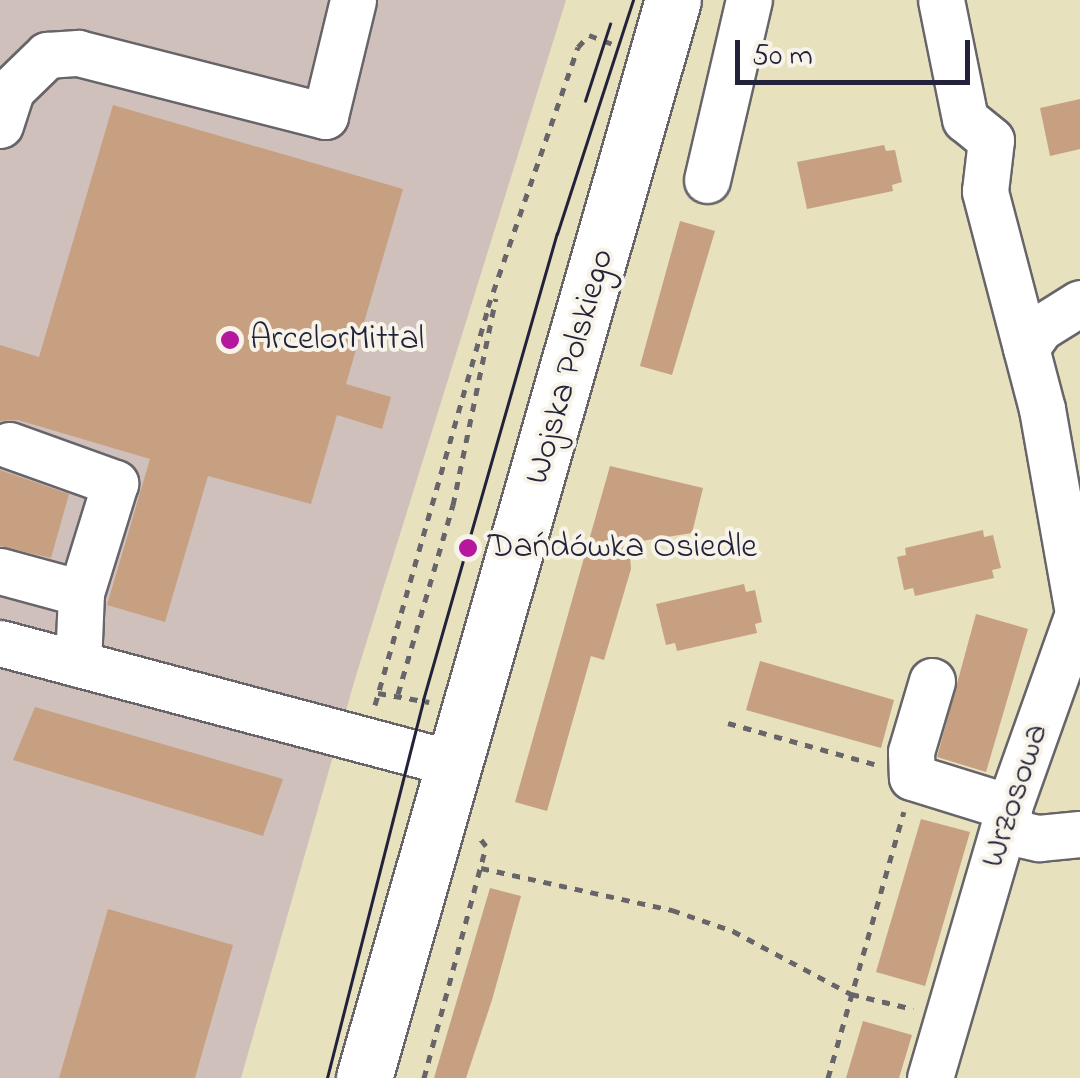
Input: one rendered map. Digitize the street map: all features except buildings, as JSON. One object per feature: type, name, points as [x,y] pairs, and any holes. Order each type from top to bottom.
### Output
[{"type":"main road","name":"Wojska Polskiego","points":[[364,1078],[673,0]]},
{"type":"street","points":[[0,125],[12,89],[48,54],[78,53],[325,116],[353,0]]},
{"type":"street","points":[[707,180],[749,0]]},
{"type":"street","name":"Wrzosowa","points":[[930,1078],[1006,818],[1079,615],[1026,348],[985,191],[990,140],[965,119],[941,0]]},
{"type":"street","points":[[1026,348],[1040,328],[1080,303]]},
{"type":"street","points":[[9,445],[115,483],[81,593],[78,664]]},
{"type":"street","points":[[0,571],[81,593]]},
{"type":"street","points":[[0,643],[454,764]]},
{"type":"street","points":[[932,680],[911,752],[912,777],[1006,818],[1039,838],[1080,834]]},
{"type":"path","points":[[356,738],[378,693],[412,557],[578,47],[589,35],[618,46]]},
{"type":"path","points":[[398,694],[453,505],[496,298]]},
{"type":"path","points":[[378,693],[432,702]]},
{"type":"path","points":[[728,723],[912,777],[828,1078]]},
{"type":"path","points":[[424,1078],[486,846],[466,820]]},
{"type":"path","points":[[481,868],[672,910],[733,931],[852,994],[947,1017]]},
{"type":"shaded area","name":"ArcelorMittal","points":[[0,0],[566,0],[355,679],[241,1078],[0,1078]]},
{"type":"tram line","points":[[327,1078],[423,700],[557,234],[633,0]]},
{"type":"tram line","points":[[585,101],[610,24]]},
{"type":"place","name":"ArcelorMittal","points":[[230,340]]},
{"type":"place","name":"Dańdówka Osiedle","points":[[468,548]]}]
